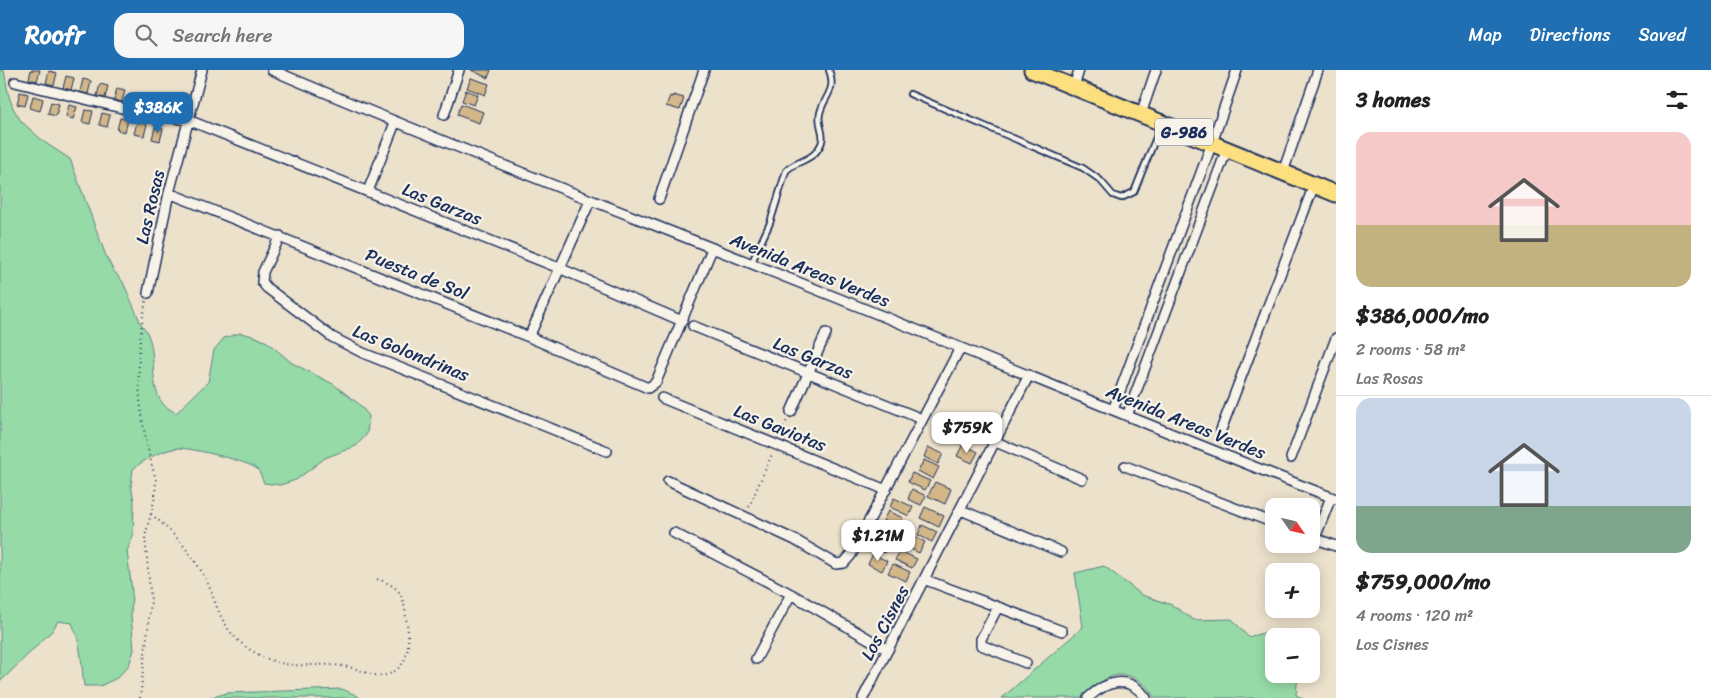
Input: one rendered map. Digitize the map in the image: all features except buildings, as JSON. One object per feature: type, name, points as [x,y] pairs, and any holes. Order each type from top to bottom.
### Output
[{"type":"main road","name":"G-986","points":[[1032,70],[1336,194]]},
{"type":"street","name":"Las Rosas","points":[[148,293],[169,193],[202,70]]},
{"type":"street","name":"Avenida Areas Verdes","points":[[272,70],[396,123],[1334,498]]},
{"type":"street","points":[[444,115],[460,70]]},
{"type":"street","points":[[659,199],[704,70]]},
{"type":"street","points":[[1074,87],[1080,70]]},
{"type":"street","points":[[1141,114],[1156,70]]},
{"type":"street","points":[[1113,410],[1212,143],[1237,70]]},
{"type":"street","points":[[1283,172],[1318,70]]},
{"type":"street","name":"Las Garzas","points":[[15,82],[138,112],[188,120],[559,268],[682,321]]},
{"type":"street","points":[[368,191],[396,123]]},
{"type":"street","points":[[1127,416],[1227,149]]},
{"type":"street","points":[[1221,430],[1314,185]]},
{"type":"street","name":"Puesta de Sol","points":[[169,193],[529,337],[645,387],[651,387],[656,382],[682,321]]},
{"type":"street","points":[[529,337],[590,201]]},
{"type":"street","name":"Las Golondrinas","points":[[280,236],[263,272],[262,282],[267,288],[332,337],[362,353],[607,451]]},
{"type":"street","points":[[682,321],[712,249]]},
{"type":"street","name":"Las Garzas","points":[[692,326],[922,419]]},
{"type":"street","points":[[791,412],[826,333]]},
{"type":"street","points":[[1291,458],[1336,338]]},
{"type":"street","points":[[668,481],[745,516],[795,540],[833,562],[841,564],[847,561],[960,348]]},
{"type":"street","name":"Los Cisnes","points":[[864,698],[926,580],[1029,375]]},
{"type":"street","name":"Las Gaviotas","points":[[662,398],[886,490]]},
{"type":"street","points":[[996,442],[1082,479]]},
{"type":"street","points":[[1125,466],[1265,520]]},
{"type":"street","points":[[1320,525],[1334,498]]},
{"type":"street","points":[[961,510],[1061,552]]},
{"type":"street","points":[[674,533],[791,594],[888,650]]},
{"type":"street","points":[[1320,540],[1336,546]]},
{"type":"street","points":[[926,580],[1062,632]]},
{"type":"street","points":[[756,659],[791,594]]},
{"type":"street","points":[[998,607],[981,639],[981,645],[1026,663]]},
{"type":"street","points":[[1088,698],[1100,687],[1118,683],[1135,687],[1146,698]]},
{"type":"lane","points":[[751,264],[770,223],[786,171],[791,166],[811,157],[822,143],[823,132],[819,114],[831,89],[829,70]]},
{"type":"lane","points":[[910,94],[1083,168],[1100,180],[1113,195],[1121,198],[1134,192],[1162,123]]},
{"type":"path","points":[[140,698],[151,601],[145,536],[155,497],[156,480],[142,422],[137,375],[139,340],[148,293]]},
{"type":"path","points":[[745,516],[791,412]]},
{"type":"path","points":[[151,514],[175,536],[195,561],[211,590],[223,621],[233,635],[257,653],[275,661],[292,665],[337,665],[376,676],[393,672],[403,662],[409,648],[406,609],[402,597],[394,587],[376,578]]},
{"type":"green space","points":[[0,70],[4,70],[13,108],[21,121],[44,142],[70,159],[106,256],[113,270],[123,282],[141,324],[147,333],[152,353],[155,385],[164,405],[176,413],[208,382],[214,350],[224,338],[240,333],[254,336],[267,342],[292,363],[333,384],[359,404],[369,416],[367,434],[356,446],[325,458],[296,480],[280,485],[264,483],[257,469],[243,462],[178,448],[148,458],[133,469],[131,485],[134,501],[133,536],[127,551],[132,592],[131,616],[134,650],[129,665],[117,678],[100,686],[84,686],[82,662],[72,623],[58,621],[52,631],[0,682]]},
{"type":"green space","points":[[1104,566],[1142,595],[1172,605],[1194,620],[1232,619],[1248,637],[1265,633],[1265,683],[1297,683],[1296,695],[1302,698],[1154,698],[1145,685],[1133,677],[1119,675],[1104,680],[1082,698],[1002,698],[1083,627],[1075,573]]},
{"type":"green space","points":[[342,689],[360,698],[210,698],[227,693]]}]
